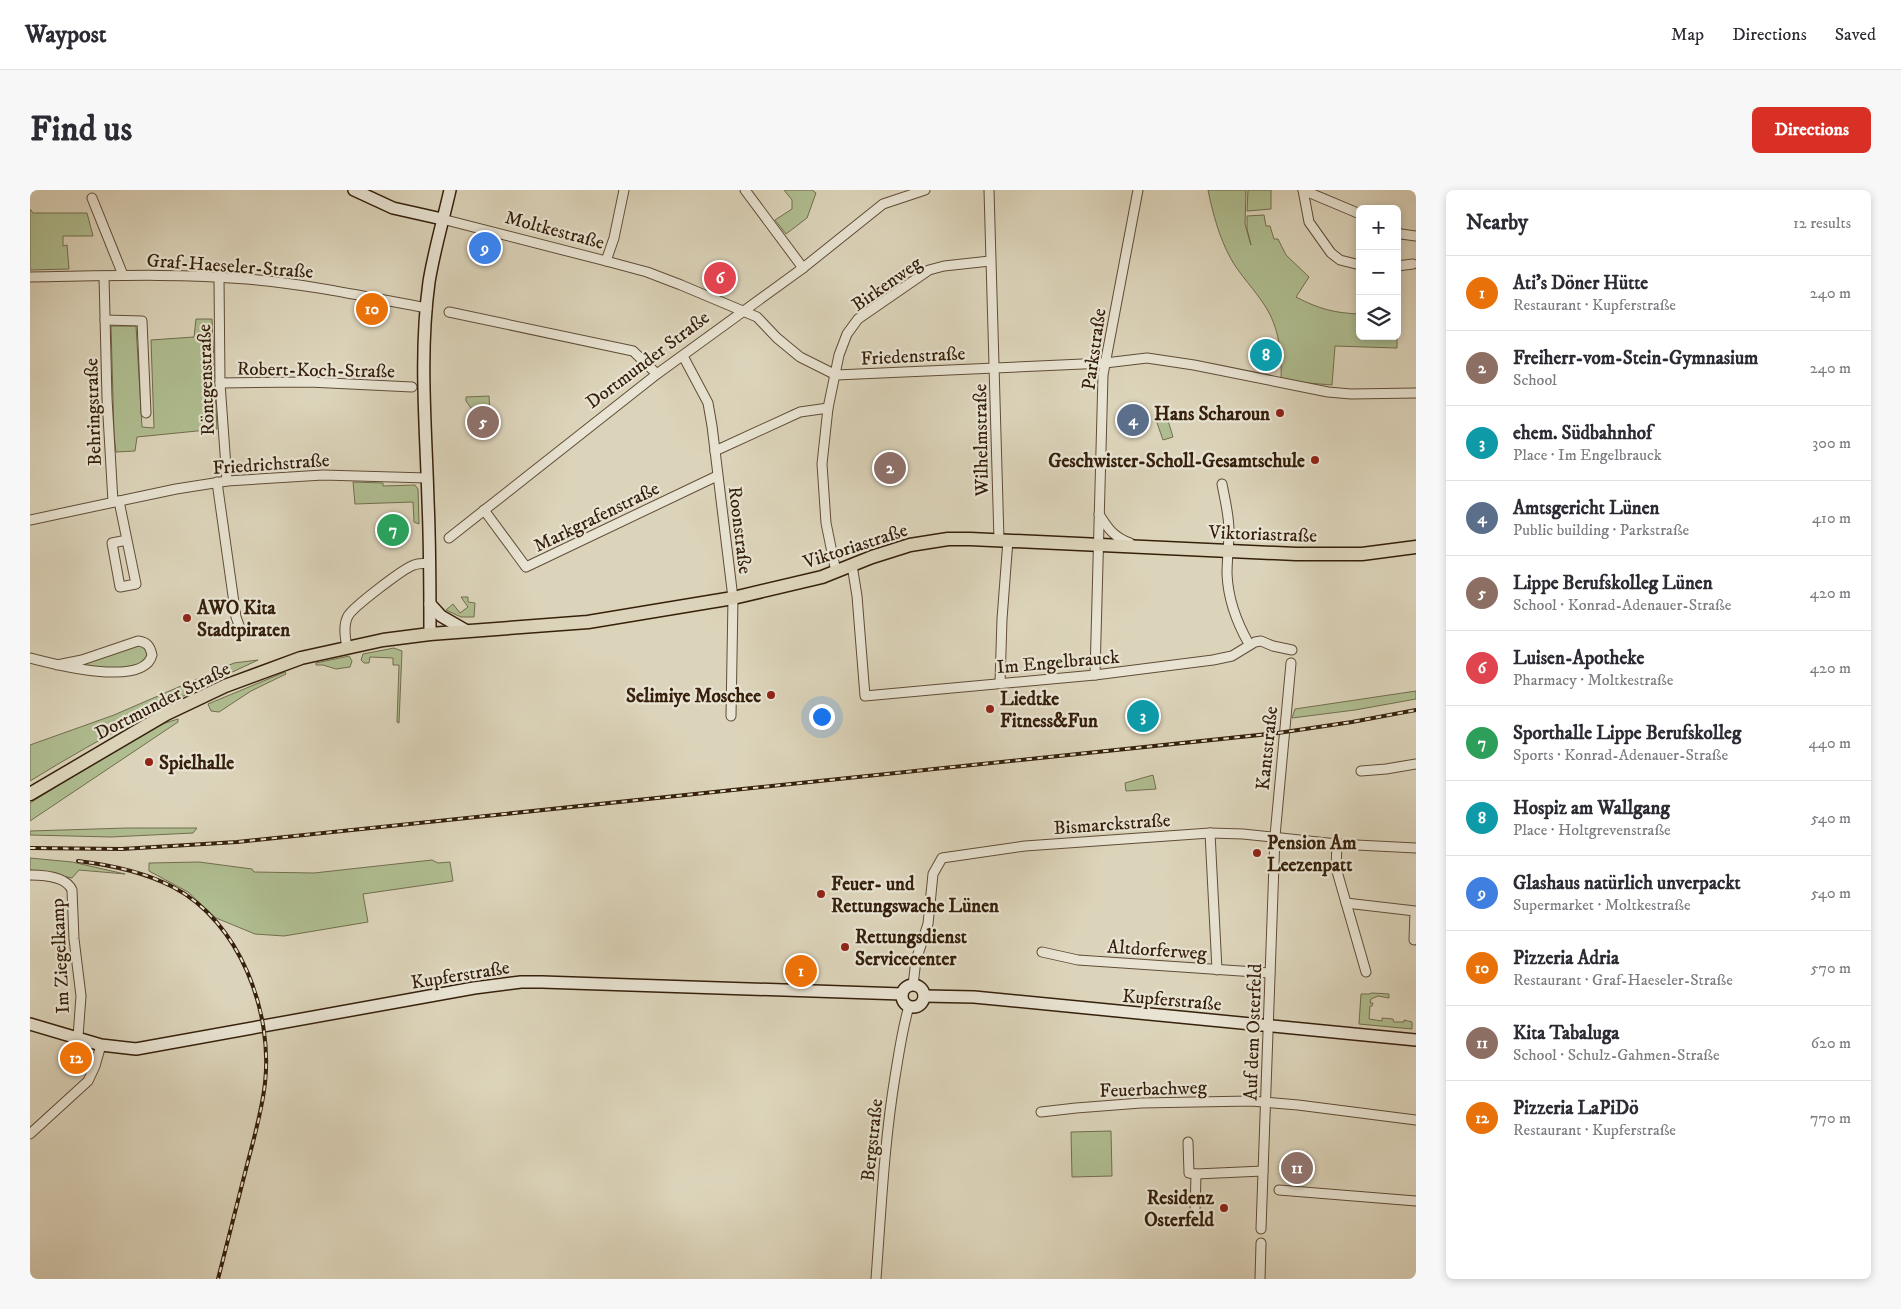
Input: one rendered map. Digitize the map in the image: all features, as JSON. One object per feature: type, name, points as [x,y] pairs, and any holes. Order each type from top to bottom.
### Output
[{"type":"main road","name":"Viktoriastraße","points":[[430,634],[588,622],[733,598],[808,581],[890,550],[929,541],[956,539],[1004,540],[1228,551],[1357,554],[1416,547]]},
{"type":"main road","name":"Dortmunder Straße","points":[[30,794],[140,729],[196,699],[275,667],[301,658],[347,647],[430,634]]},
{"type":"street","name":"Moltkestraße","points":[[354,190],[393,208],[647,272],[744,311]]},
{"type":"street","points":[[430,634],[430,604],[424,564],[427,478],[423,386],[430,282],[442,219],[450,190]]},
{"type":"street","points":[[606,261],[614,238],[624,190]]},
{"type":"street","points":[[745,190],[804,268]]},
{"type":"street","name":"Dortmunder Straße","points":[[449,538],[657,374],[804,268],[883,204],[898,194],[925,190]]},
{"type":"street","name":"Wilhelmstraße","points":[[989,190],[994,367],[1004,540],[1000,683]]},
{"type":"street","name":"Parkstraße","points":[[1096,675],[1103,375],[1138,190]]},
{"type":"street","points":[[1303,190],[1356,212]]},
{"type":"street","points":[[1303,190],[1309,222],[1331,253],[1340,260],[1356,264]]},
{"type":"street","points":[[92,198],[123,276]]},
{"type":"street","points":[[1401,234],[1416,236]]},
{"type":"street","name":"Birkenweg","points":[[836,572],[826,523],[822,464],[828,408],[839,355],[847,334],[858,319],[872,308],[929,270],[944,266],[990,261]]},
{"type":"street","points":[[1401,266],[1413,264]]},
{"type":"street","name":"Behringstraße","points":[[104,276],[110,469],[116,502]]},
{"type":"street","name":"Graf-Haeseler-Straße","points":[[30,277],[219,278],[314,286],[427,308]]},
{"type":"street","name":"Röntgenstraße","points":[[219,278],[222,481],[236,617],[241,631]]},
{"type":"street","name":"Friedenstraße","points":[[744,311],[756,316],[777,338],[800,357],[836,375],[1105,363],[1148,358],[1212,368],[1328,392],[1351,394],[1416,393]]},
{"type":"street","points":[[449,312],[633,351],[657,374]]},
{"type":"street","points":[[105,320],[142,321],[146,413]]},
{"type":"street","name":"Roonstraße","points":[[683,356],[708,402],[726,531],[733,598],[731,716]]},
{"type":"street","name":"Robert-Koch-Straße","points":[[220,383],[309,382],[412,387]]},
{"type":"street","points":[[715,451],[800,412],[828,408]]},
{"type":"street","name":"Friedrichstraße","points":[[30,520],[222,481],[323,475],[427,478]]},
{"type":"street","name":"Markgrafenstraße","points":[[484,510],[526,567],[717,476]]},
{"type":"street","points":[[1222,484],[1228,513],[1227,576],[1230,595],[1241,630],[1249,644],[1260,641],[1292,650]]},
{"type":"street","points":[[116,502],[127,540],[136,584],[120,587],[112,543],[127,540]]},
{"type":"street","points":[[1099,514],[1111,533],[1119,539],[1138,546]]},
{"type":"street","points":[[347,647],[345,633],[349,614],[410,567],[424,564]]},
{"type":"street","name":"Im Engelbrauck","points":[[852,565],[857,596],[865,696],[1096,675],[1222,658],[1239,652],[1249,644]]},
{"type":"street","points":[[430,604],[441,616],[467,631]]},
{"type":"street","points":[[30,658],[57,665],[82,670],[124,671],[140,668],[147,664],[152,655],[149,646],[144,642],[138,641],[82,660],[57,665]]},
{"type":"street","name":"Kantstraße","points":[[1275,836],[1291,663]]},
{"type":"street","points":[[1361,771],[1386,770],[1416,764]]},
{"type":"street","points":[[1210,834],[1217,970]]},
{"type":"street","name":"Bismarckstraße","points":[[913,985],[916,960],[928,924],[933,874],[942,858],[1034,845],[1210,834],[1275,836],[1337,844],[1416,848]]},
{"type":"street","name":"Auf dem Osterfeld","points":[[1261,1229],[1275,836]]},
{"type":"street","points":[[1337,844],[1336,868],[1366,972]]},
{"type":"street","name":"Im Ziegelkamp","points":[[30,875],[58,879],[69,884],[72,890],[74,939],[81,992],[78,1037]]},
{"type":"street","points":[[1346,903],[1415,911],[1414,940]]},
{"type":"street","name":"Altdorferweg","points":[[1042,952],[1078,960],[1270,973]]},
{"type":"street","name":"Kupferstraße","points":[[30,1024],[100,1045],[126,1049],[143,1048],[474,988],[521,982],[902,994]]},
{"type":"street","points":[[913,985],[920,988],[924,996],[919,1005],[909,1006],[904,1003],[902,994],[906,987],[913,985]]},
{"type":"street","name":"Kupferstraße","points":[[924,996],[974,997],[1416,1040]]},
{"type":"street","name":"Bergstraße","points":[[876,1279],[880,1207],[890,1111],[902,1033],[909,1006]]},
{"type":"street","points":[[30,1134],[88,1081],[95,1066],[100,1045]]},
{"type":"street","name":"Feuerbachweg","points":[[1042,1112],[1141,1103],[1251,1101],[1416,1120]]},
{"type":"street","points":[[1188,1142],[1188,1173],[1263,1171]]},
{"type":"street","points":[[1195,1213],[1196,1174]]},
{"type":"street","points":[[1279,1190],[1416,1201]]},
{"type":"street","points":[[1260,1279],[1261,1243]]},
{"type":"green space","points":[[784,190],[812,190],[816,193],[807,218],[786,234],[775,220],[792,209],[792,200]]},
{"type":"green space","points":[[1208,190],[1246,190],[1245,224],[1251,245],[1247,229],[1247,216],[1264,215],[1266,226],[1270,226],[1274,239],[1278,239],[1286,255],[1309,277],[1296,297],[1327,310],[1356,314],[1356,340],[1397,340],[1397,348],[1335,346],[1332,385],[1281,379],[1280,350],[1274,323],[1257,294],[1231,259],[1223,242]]},
{"type":"green space","points":[[1248,190],[1271,190],[1271,209],[1247,211]]},
{"type":"green space","points":[[30,209],[33,213],[87,213],[93,236],[63,236],[63,246],[67,245],[69,269],[30,270]]},
{"type":"green space","points":[[196,319],[212,319],[217,429],[137,437],[135,451],[116,452],[111,326],[136,326],[142,427],[154,428],[151,340],[194,337]]},
{"type":"green space","points":[[489,396],[490,414],[476,415],[466,401],[466,397]]},
{"type":"green space","points":[[1166,414],[1173,437],[1163,440],[1155,417]]},
{"type":"green space","points":[[353,482],[383,483],[383,486],[415,485],[418,489],[419,524],[414,522],[413,502],[355,504]]},
{"type":"green space","points":[[461,597],[468,597],[468,602],[475,603],[474,617],[461,617],[446,610],[453,604],[460,613],[468,607]]},
{"type":"green space","points":[[139,643],[149,652],[140,666],[103,669],[72,664]]},
{"type":"green space","points":[[394,648],[402,651],[399,723],[397,722],[399,665],[393,665],[393,658],[370,657],[369,663],[364,663],[361,660],[363,654]]},
{"type":"green space","points":[[349,656],[352,661],[350,667],[336,669],[316,665],[316,663]]},
{"type":"green space","points":[[258,660],[142,717],[30,781],[30,745],[114,715],[234,663]]},
{"type":"green space","points":[[285,672],[286,674],[251,691],[219,712],[211,711],[208,704]]},
{"type":"green space","points":[[1416,691],[1416,699],[1355,710],[1292,718],[1295,709]]},
{"type":"green space","points":[[178,719],[178,722],[30,821],[30,803],[144,733]]},
{"type":"green space","points":[[1153,775],[1156,789],[1126,791],[1125,783]]},
{"type":"green space","points":[[197,828],[193,833],[111,837],[30,835],[30,831]]},
{"type":"green space","points":[[30,858],[72,862],[125,874],[79,870],[72,878],[30,870]]},
{"type":"green space","points":[[432,860],[438,863],[450,862],[453,881],[363,894],[368,922],[284,936],[255,934],[216,918],[188,892],[149,871],[149,863],[199,862],[252,869],[254,872],[314,873]]},
{"type":"green space","points":[[1361,994],[1389,994],[1389,998],[1378,996],[1371,999],[1370,1003],[1373,1003],[1370,1006],[1369,1019],[1382,1021],[1382,1018],[1393,1019],[1394,1022],[1404,1022],[1404,1020],[1412,1022],[1412,1029],[1359,1024]]},
{"type":"green space","points":[[1111,1131],[1112,1176],[1072,1177],[1071,1132]]},
{"type":"railway","points":[[30,848],[122,849],[237,842],[1278,733],[1416,710]]},
{"type":"railway","points":[[78,861],[115,867],[151,877],[173,887],[197,903],[217,922],[234,946],[247,972],[257,999],[263,1027],[266,1056],[264,1093],[218,1279]]},
{"type":"place","name":"Glashaus natürlich unverpackt","points":[[485,248]]},
{"type":"place","name":"Luisen-Apotheke","points":[[720,278]]},
{"type":"place","name":"Pizzeria Adria","points":[[372,309]]},
{"type":"place","name":"Hospiz am Wallgang","points":[[1266,355]]},
{"type":"place","name":"Hans Scharoun","points":[[1280,413]]},
{"type":"place","name":"Amtsgericht Lünen","points":[[1133,420]]},
{"type":"place","name":"Lippe Berufskolleg Lünen","points":[[483,422]]},
{"type":"place","name":"Geschwister-Scholl-Gesamtschule","points":[[1315,460]]},
{"type":"place","name":"Freiherr-vom-Stein-Gymnasium","points":[[890,468]]},
{"type":"place","name":"Sporthalle Lippe Berufskolleg","points":[[393,530]]},
{"type":"place","name":"AWO Kita Stadtpiraten","points":[[187,618]]},
{"type":"place","name":"Selimiye Moschee","points":[[771,695]]},
{"type":"place","name":"Liedtke Fitness&Fun","points":[[990,709]]},
{"type":"place","name":"ehem. Südbahnhof","points":[[1143,716]]},
{"type":"place","name":"Spielhalle","points":[[149,762]]},
{"type":"place","name":"Pension Am Leezenpatt","points":[[1257,853]]},
{"type":"place","name":"Feuer- und Rettungswache Lünen","points":[[821,894]]},
{"type":"place","name":"Rettungsdienst Servicecenter","points":[[845,947]]},
{"type":"place","name":"Ati's Döner Hütte","points":[[801,971]]},
{"type":"place","name":"Pizzeria LaPiDö","points":[[76,1058]]},
{"type":"place","name":"Kita Tabaluga","points":[[1297,1168]]},
{"type":"place","name":"Residenz Osterfeld","points":[[1224,1208]]}]
